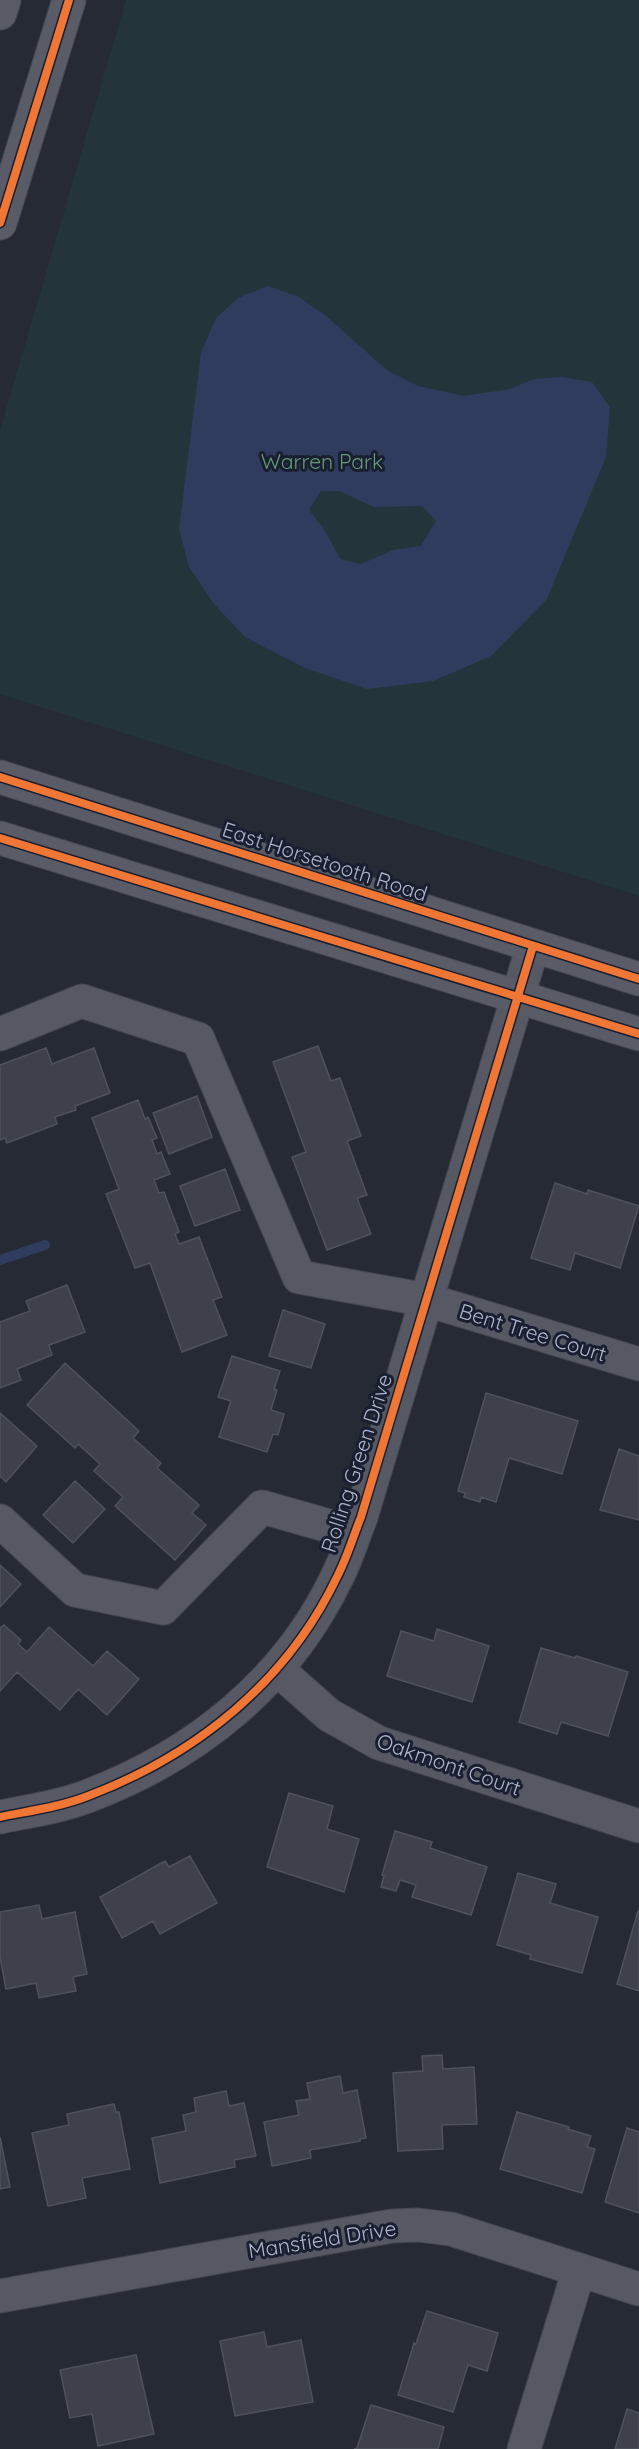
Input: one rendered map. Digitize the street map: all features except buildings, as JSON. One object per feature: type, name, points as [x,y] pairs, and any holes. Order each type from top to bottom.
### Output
[{"type":"main road","points":[[0,13],[4,0]]},
{"type":"main road","points":[[0,223],[69,0]]},
{"type":"main road","name":"East Horsetooth Road","points":[[0,777],[639,979]]},
{"type":"main road","points":[[0,838],[639,1034]]},
{"type":"street","name":"Rolling Green Drive","points":[[0,1817],[87,1797],[149,1771],[206,1735],[261,1686],[304,1634],[338,1576],[354,1533],[427,1300],[532,946]]},
{"type":"street","name":"Bent Tree Court","points":[[0,1034],[82,1001],[198,1039],[299,1277],[427,1300],[639,1364]]},
{"type":"street","points":[[0,1521],[75,1590],[163,1608],[262,1507],[354,1533]]},
{"type":"street","name":"Oakmont Court","points":[[277,1669],[329,1715],[379,1743],[639,1827]]},
{"type":"street","name":"Mansfield Drive","points":[[0,2296],[381,2228],[418,2225],[451,2229],[639,2289]]},
{"type":"street","points":[[524,2449],[579,2270]]},
{"type":"green space","name":"Warren Park","points":[[126,0],[639,0],[639,896],[0,694],[0,430]]},
{"type":"water","points":[[268,286],[299,297],[326,316],[388,371],[418,386],[464,396],[510,389],[534,379],[561,377],[592,382],[610,407],[606,457],[547,599],[491,656],[433,681],[367,689],[305,668],[245,637],[214,604],[189,567],[179,529],[201,352],[216,318],[238,298]],"holes":[[[321,491],[339,491],[374,507],[422,506],[436,521],[421,546],[393,550],[361,564],[340,559],[326,532],[309,510]]]},
{"type":"waterway","points":[[0,1260],[45,1245]]},
{"type":"cycle path","points":[[0,223],[69,0]]},
{"type":"cycle path","points":[[0,777],[639,979]]},
{"type":"cycle path","points":[[0,838],[639,1034]]},
{"type":"cycle path","points":[[0,1817],[88,1796],[128,1779],[201,1736],[265,1682],[292,1650],[316,1615],[341,1570],[361,1517],[533,946]]}]
